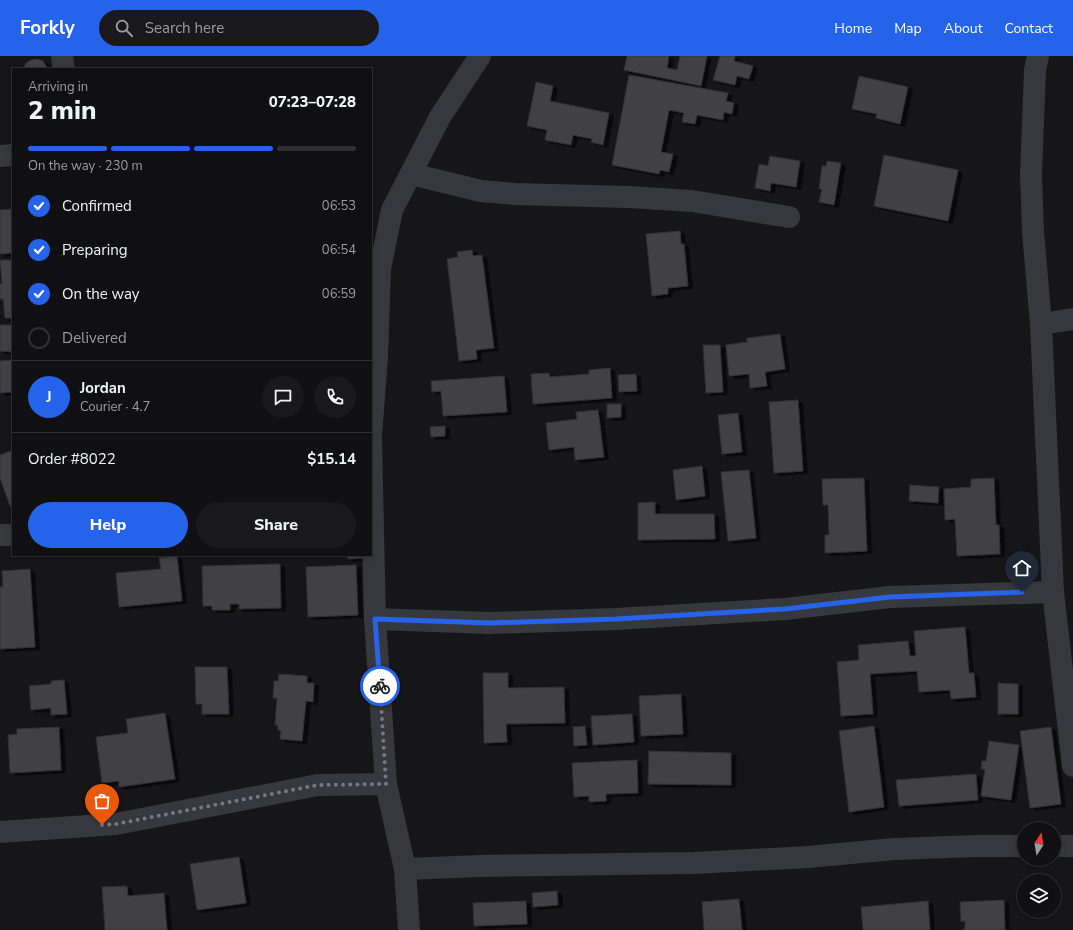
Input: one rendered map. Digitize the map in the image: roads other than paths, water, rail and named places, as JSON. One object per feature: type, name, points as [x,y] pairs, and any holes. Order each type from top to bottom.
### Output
[{"type":"street","points":[[62,56],[64,68]]},
{"type":"street","points":[[372,423],[377,358],[380,269],[392,210],[440,117],[480,56]]},
{"type":"street","points":[[1038,56],[1035,70],[1032,174],[1033,232],[1041,324],[1053,592],[1073,766]]},
{"type":"street","points":[[0,156],[12,155]]},
{"type":"street","points":[[410,174],[481,191],[515,194],[692,201],[789,216]]},
{"type":"street","points":[[1041,324],[1073,319]]},
{"type":"street","points":[[372,486],[375,619],[386,784],[405,869],[409,930]]},
{"type":"street","points":[[0,535],[12,535]]},
{"type":"street","points":[[375,619],[490,623],[616,619],[785,609],[890,597],[1053,592]]},
{"type":"street","points":[[0,832],[116,824],[318,785],[386,784]]},
{"type":"street","points":[[405,869],[480,866],[694,863],[808,857],[894,849],[1017,846]]},
{"type":"street","points":[[1061,846],[1073,846]]}]
